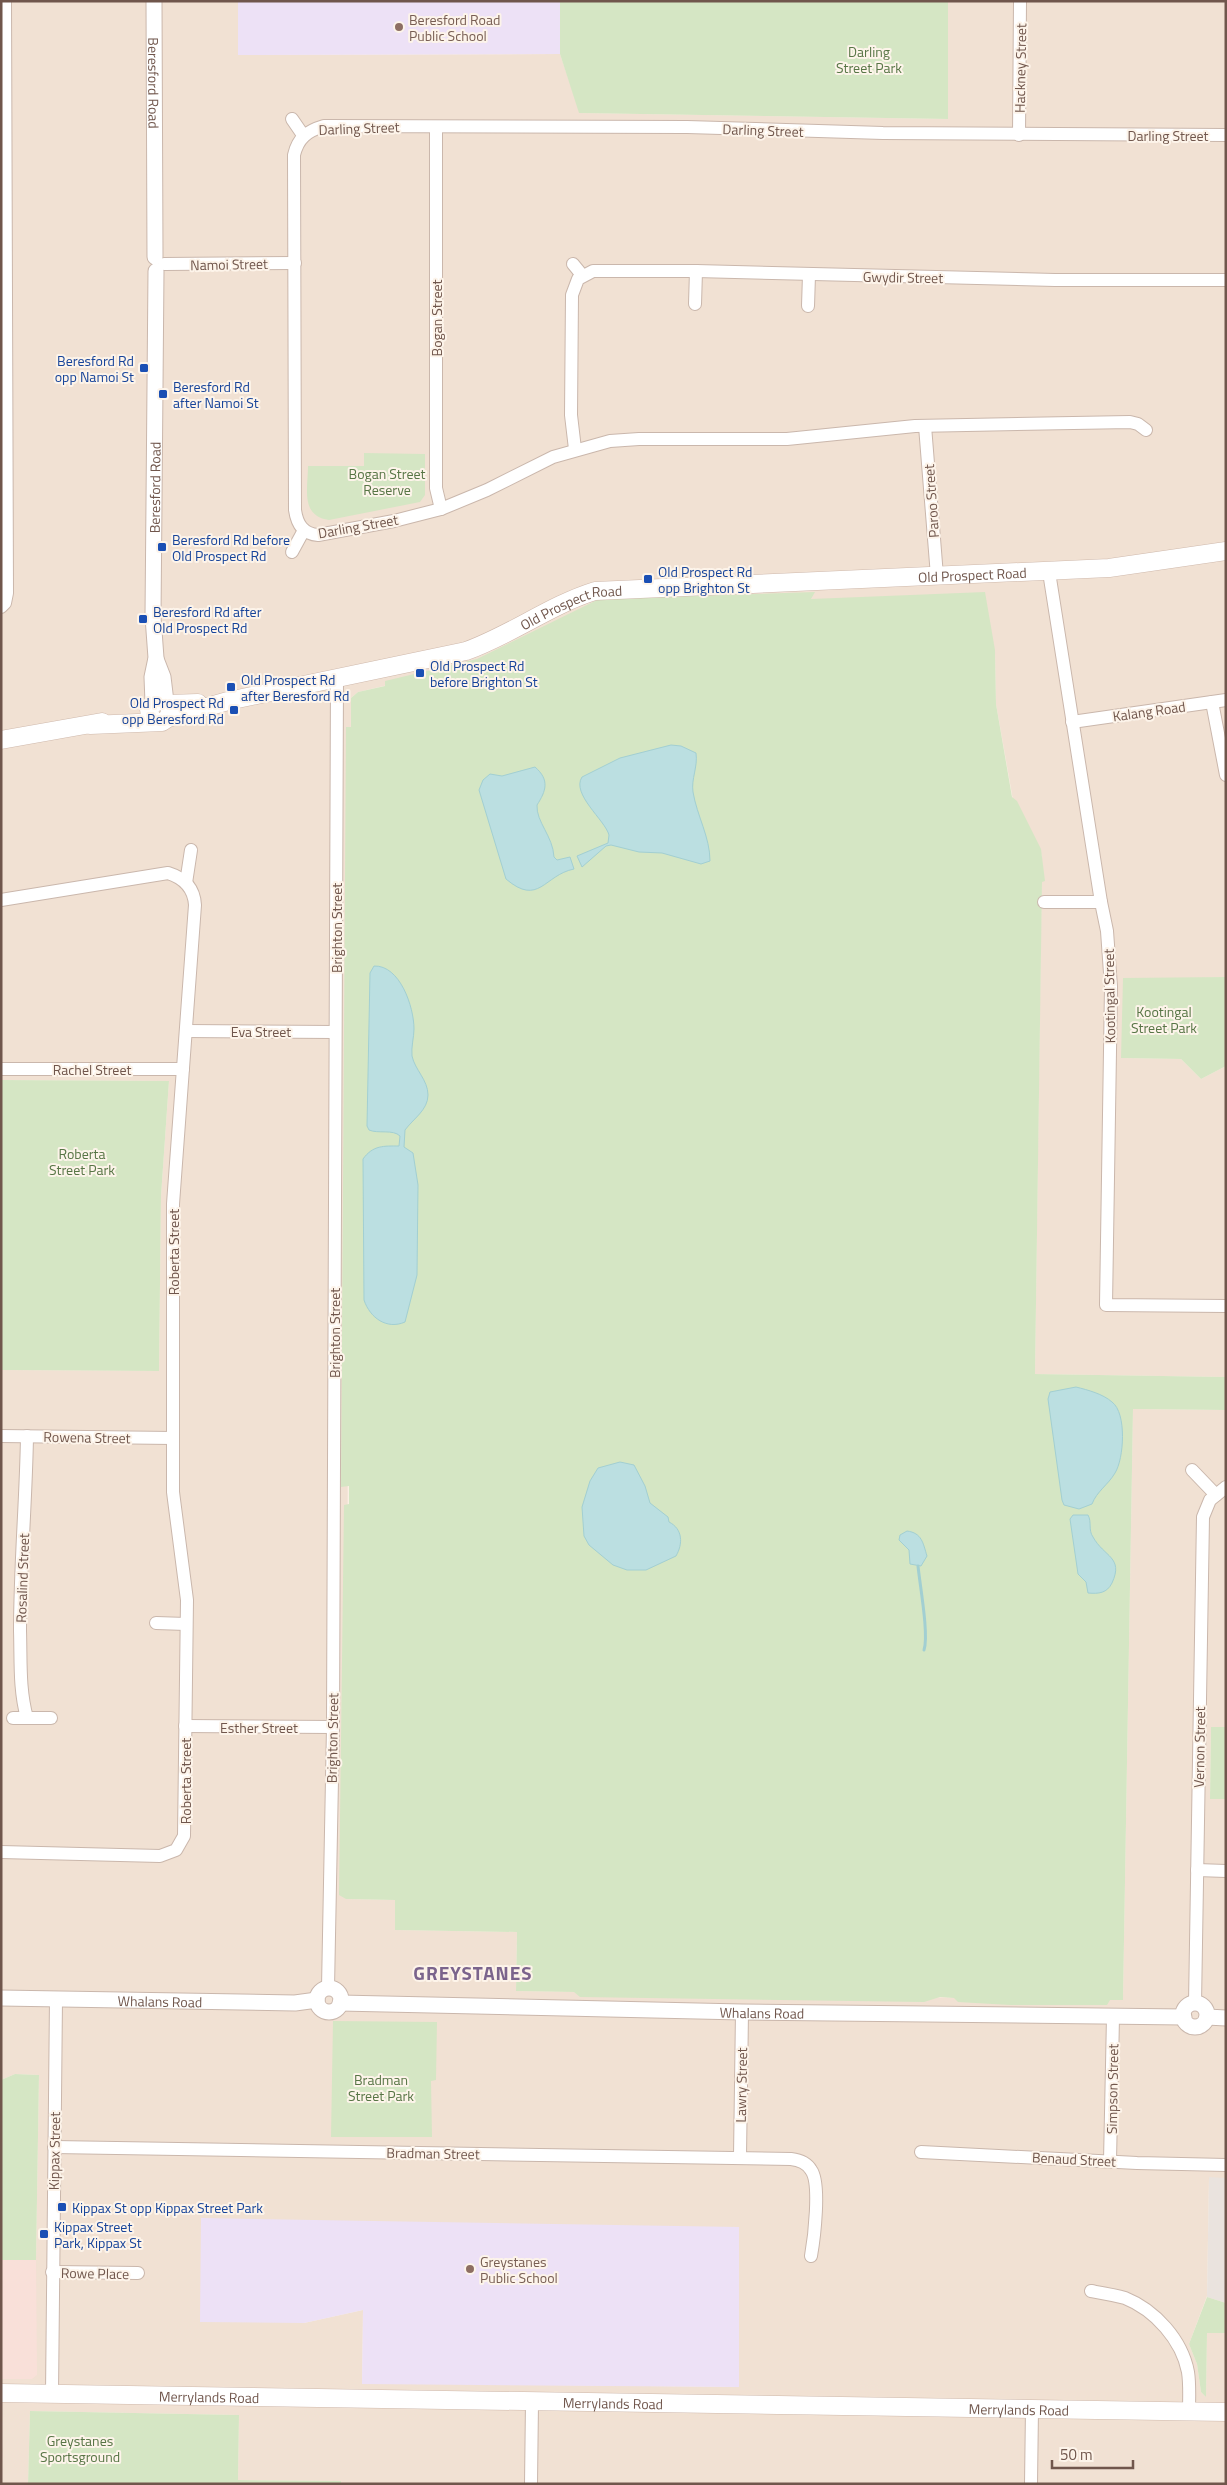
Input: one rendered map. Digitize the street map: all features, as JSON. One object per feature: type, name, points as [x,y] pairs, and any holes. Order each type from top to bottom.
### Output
[{"type":"main road","name":"Old Prospect Road","points":[[1,740],[90,726],[160,710],[228,701],[466,651],[498,638],[574,599],[595,591],[1049,572],[1132,566],[1226,551]]},
{"type":"main road","name":"Merrylands Road","points":[[1,2393],[1226,2412]]},
{"type":"street","points":[[3,609],[7,593],[4,282],[6,1]]},
{"type":"street","name":"Beresford Road","points":[[154,1],[158,264],[153,617],[156,658],[152,677],[160,710]]},
{"type":"street","name":"Hackney Street","points":[[1019,135],[1020,1]]},
{"type":"street","name":"Darling Street","points":[[292,119],[303,135]]},
{"type":"street","name":"Darling Street","points":[[1146,430],[1138,424],[1130,422],[925,426],[781,439],[626,440],[576,449],[553,457],[487,490],[441,509],[394,521],[318,535],[304,530],[298,522],[295,510],[294,155],[303,135],[312,129],[324,126],[687,127],[1019,135],[1226,135]]},
{"type":"street","name":"Bogan Street","points":[[436,127],[436,488],[441,509]]},
{"type":"street","name":"Namoi Street","points":[[158,264],[295,263]]},
{"type":"street","points":[[573,264],[582,275],[575,283],[572,295],[571,415],[576,449]]},
{"type":"street","name":"Gwydir Street","points":[[582,275],[600,270],[1055,280],[1226,280]]},
{"type":"street","points":[[695,304],[696,271]]},
{"type":"street","points":[[808,306],[809,274]]},
{"type":"street","name":"Paroo Street","points":[[925,426],[937,576]]},
{"type":"street","name":"Darling Street","points":[[292,552],[304,530]]},
{"type":"street","name":"Kootingal Street","points":[[1049,572],[1101,902],[1108,931],[1111,987],[1106,1305],[1226,1306]]},
{"type":"street","name":"Brighton Street","points":[[328,1988],[332,1727],[337,678]]},
{"type":"street","name":"Kalang Road","points":[[1072,722],[1226,700]]},
{"type":"street","points":[[1212,702],[1226,775]]},
{"type":"street","name":"Roberta Street","points":[[1,1852],[160,1856],[176,1850],[183,1842],[185,1830],[187,1594],[172,1492],[173,1204],[195,905],[193,895],[186,883],[191,850]]},
{"type":"street","points":[[1,900],[161,873],[174,875],[186,883]]},
{"type":"street","points":[[1044,902],[1101,902]]},
{"type":"street","name":"Eva Street","points":[[186,1031],[335,1032]]},
{"type":"street","name":"Rachel Street","points":[[1,1069],[183,1069]]},
{"type":"street","name":"Rowena Street","points":[[1,1436],[173,1438]]},
{"type":"street","name":"Rosalind Street","points":[[27,1436],[20,1618],[21,1695],[27,1718]]},
{"type":"street","name":"Vernon Street","points":[[1192,1470],[1221,1491],[1207,1505],[1203,1517],[1195,2004]]},
{"type":"street","points":[[156,1624],[186,1624]]},
{"type":"street","points":[[13,1718],[51,1718]]},
{"type":"street","name":"Esther Street","points":[[185,1726],[332,1727]]},
{"type":"street","points":[[1198,1870],[1226,1871]]},
{"type":"street","points":[[328,1988],[338,1994],[340,2003],[334,2011],[327,2012],[320,2009],[317,2000],[321,1992],[328,1988]]},
{"type":"street","name":"Whalans Road","points":[[1,1998],[295,2003],[317,2000]]},
{"type":"street","name":"Kippax Street","points":[[52,2394],[56,1999]]},
{"type":"street","name":"Whalans Road","points":[[340,2003],[742,2012],[1184,2017]]},
{"type":"street","points":[[1195,2004],[1204,2008],[1207,2017],[1203,2024],[1196,2027],[1189,2025],[1184,2017],[1187,2007],[1195,2004]]},
{"type":"street","name":"Lawry Street","points":[[740,2157],[742,2012]]},
{"type":"street","name":"Simpson Street","points":[[1110,2161],[1113,2017]]},
{"type":"street","points":[[1207,2017],[1226,2018]]},
{"type":"street","name":"Bradman Street","points":[[54,2146],[791,2159],[812,2165],[815,2180],[815,2232],[811,2256]]},
{"type":"street","name":"Benaud Street","points":[[922,2152],[1110,2161],[1226,2164]]},
{"type":"street","name":"Rowe Place","points":[[52,2272],[138,2273]]},
{"type":"street","points":[[1090,2291],[1124,2298],[1141,2306],[1166,2329],[1182,2353],[1188,2372],[1189,2411]]},
{"type":"street","points":[[531,2484],[532,2402]]},
{"type":"street","points":[[1031,2484],[1032,2409]]},
{"type":"shaded area","points":[[1,1],[238,1],[238,55],[560,54],[580,113],[948,119],[948,1],[1226,1],[1226,977],[1181,979],[1122,1058],[1181,1059],[1201,1079],[1226,1066],[1226,1377],[1035,1374],[1042,856],[1013,800],[996,704],[995,650],[500,659],[358,692],[351,698],[346,1899],[395,1900],[395,1930],[517,1932],[516,1991],[1123,2000],[1133,1409],[1226,1410],[1226,1727],[1211,1727],[1210,1798],[1226,1799],[1226,2178],[1209,2178],[1207,2296],[1189,2344],[1197,2364],[1201,2392],[1206,2397],[1207,2333],[1226,2333],[1226,2484],[341,2484],[341,2481],[238,2480],[239,2415],[30,2411],[28,2484],[1,2484],[1,2260],[36,2260],[39,2075],[15,2074],[1,2080],[1,1370],[159,1371],[161,1196],[169,1081],[1,1080]],"holes":[[[365,453],[420,502],[308,466],[364,466]],[[201,2218],[738,2387],[362,2383],[363,2310],[304,2323]]]},
{"type":"shaded area","name":"Beresford Road Public School","points":[[238,1],[560,1],[560,54],[238,55]]},
{"type":"shaded area","points":[[1209,2177],[1226,2178],[1226,2303],[1207,2297]]},
{"type":"shaded area","name":"Greystanes Public School","points":[[201,2218],[739,2227],[739,2387],[362,2384],[363,2310],[304,2323],[200,2322]]},
{"type":"shaded area","points":[[1,2260],[36,2260],[37,2375],[32,2379],[1,2379]]},
{"type":"green space","name":"Darling Street Park","points":[[560,1],[948,1],[948,119],[579,113],[560,54]]},
{"type":"green space","name":"Bogan Street Reserve","points":[[364,453],[425,454],[425,495],[420,502],[329,520],[313,513],[307,492],[308,466],[364,466]]},
{"type":"green space","points":[[815,592],[811,599],[985,592],[995,650],[996,704],[1012,797],[1017,801],[1041,849],[1045,881],[1042,882],[1035,1374],[1226,1377],[1226,1410],[1133,1409],[1123,2000],[1110,2000],[1107,2005],[1010,2005],[958,2002],[954,1998],[940,1997],[924,2002],[580,1997],[574,1992],[516,1991],[517,1932],[395,1930],[395,1900],[346,1899],[339,1895],[344,1505],[349,1504],[349,1486],[341,1487],[346,727],[351,727],[351,698],[358,692],[385,686],[385,681],[477,659],[599,599]]},
{"type":"green space","name":"Kootingal Street Park","points":[[1226,977],[1226,1066],[1201,1079],[1181,1059],[1121,1058],[1123,978]]},
{"type":"green space","name":"Roberta Street Park","points":[[1,1080],[169,1081],[161,1196],[159,1371],[1,1370]]},
{"type":"green space","points":[[1211,1727],[1226,1727],[1226,1799],[1210,1799]]},
{"type":"green space","name":"Bradman Street Park","points":[[333,2021],[437,2022],[436,2080],[431,2081],[432,2137],[331,2137]]},
{"type":"green space","points":[[15,2074],[39,2075],[36,2260],[1,2260],[1,2080]]},
{"type":"green space","points":[[1207,2297],[1226,2303],[1226,2333],[1207,2333],[1206,2397],[1201,2392],[1197,2364],[1189,2344]]},
{"type":"green space","name":"Greystanes Sportsground","points":[[30,2411],[239,2415],[238,2480],[341,2481],[341,2484],[28,2484]]},
{"type":"water","points":[[671,745],[681,746],[696,753],[693,792],[708,843],[710,861],[701,864],[662,853],[639,852],[611,845],[606,846],[582,867],[577,856],[608,843],[609,835],[581,791],[582,777],[620,758]]},
{"type":"water","points":[[535,767],[545,781],[543,795],[537,805],[537,811],[551,842],[554,857],[557,860],[570,857],[574,869],[564,872],[541,887],[534,890],[526,890],[517,887],[506,879],[479,790],[483,780],[490,774],[502,776]]},
{"type":"water","points":[[374,966],[391,972],[404,989],[413,1020],[412,1056],[426,1085],[428,1095],[423,1110],[405,1130],[404,1147],[413,1153],[418,1185],[417,1275],[405,1322],[398,1324],[380,1321],[370,1312],[364,1300],[363,1159],[375,1149],[384,1146],[399,1146],[400,1136],[393,1133],[369,1130],[367,1126],[370,973]]},
{"type":"water","points":[[1076,1387],[1100,1395],[1112,1402],[1117,1408],[1122,1426],[1122,1447],[1115,1473],[1092,1504],[1079,1509],[1064,1505],[1062,1500],[1048,1399],[1050,1392]]},
{"type":"water","points":[[620,1462],[634,1465],[645,1486],[650,1503],[668,1517],[669,1522],[677,1529],[680,1537],[680,1547],[676,1556],[646,1570],[627,1570],[613,1565],[589,1545],[584,1536],[582,1507],[590,1481],[598,1468]]},
{"type":"water","points":[[1073,1515],[1088,1515],[1090,1529],[1097,1544],[1114,1562],[1116,1568],[1112,1583],[1108,1589],[1102,1592],[1088,1593],[1086,1582],[1078,1574],[1070,1519]]},
{"type":"water","points":[[907,1531],[919,1536],[923,1543],[927,1556],[921,1566],[910,1564],[909,1550],[899,1540],[900,1535]]},
{"type":"waterway","points":[[918,1566],[925,1622],[924,1650]]},
{"type":"place","name":"Beresford Road Public School","points":[[399,27]]},
{"type":"place","name":"Beresford Rd opp Namoi St","points":[[144,368]]},
{"type":"place","name":"Beresford Rd after Namoi St","points":[[163,394]]},
{"type":"place","name":"Beresford Rd before Old Prospect Rd","points":[[162,547]]},
{"type":"place","name":"Old Prospect Rd opp Brighton St","points":[[648,579]]},
{"type":"place","name":"Beresford Rd after Old Prospect Rd","points":[[143,619]]},
{"type":"place","name":"Old Prospect Rd before Brighton St","points":[[420,673]]},
{"type":"place","name":"Old Prospect Rd after Beresford Rd","points":[[231,687]]},
{"type":"place","name":"Old Prospect Rd opp Beresford Rd","points":[[234,710]]},
{"type":"place","name":"Kippax St opp Kippax Street Park","points":[[62,2207]]},
{"type":"place","name":"Kippax Street Park, Kippax St","points":[[44,2234]]},
{"type":"place","name":"Greystanes Public School","points":[[470,2269]]},
{"type":"district","name":"GREYSTANES","points":[[473,1972]]}]
